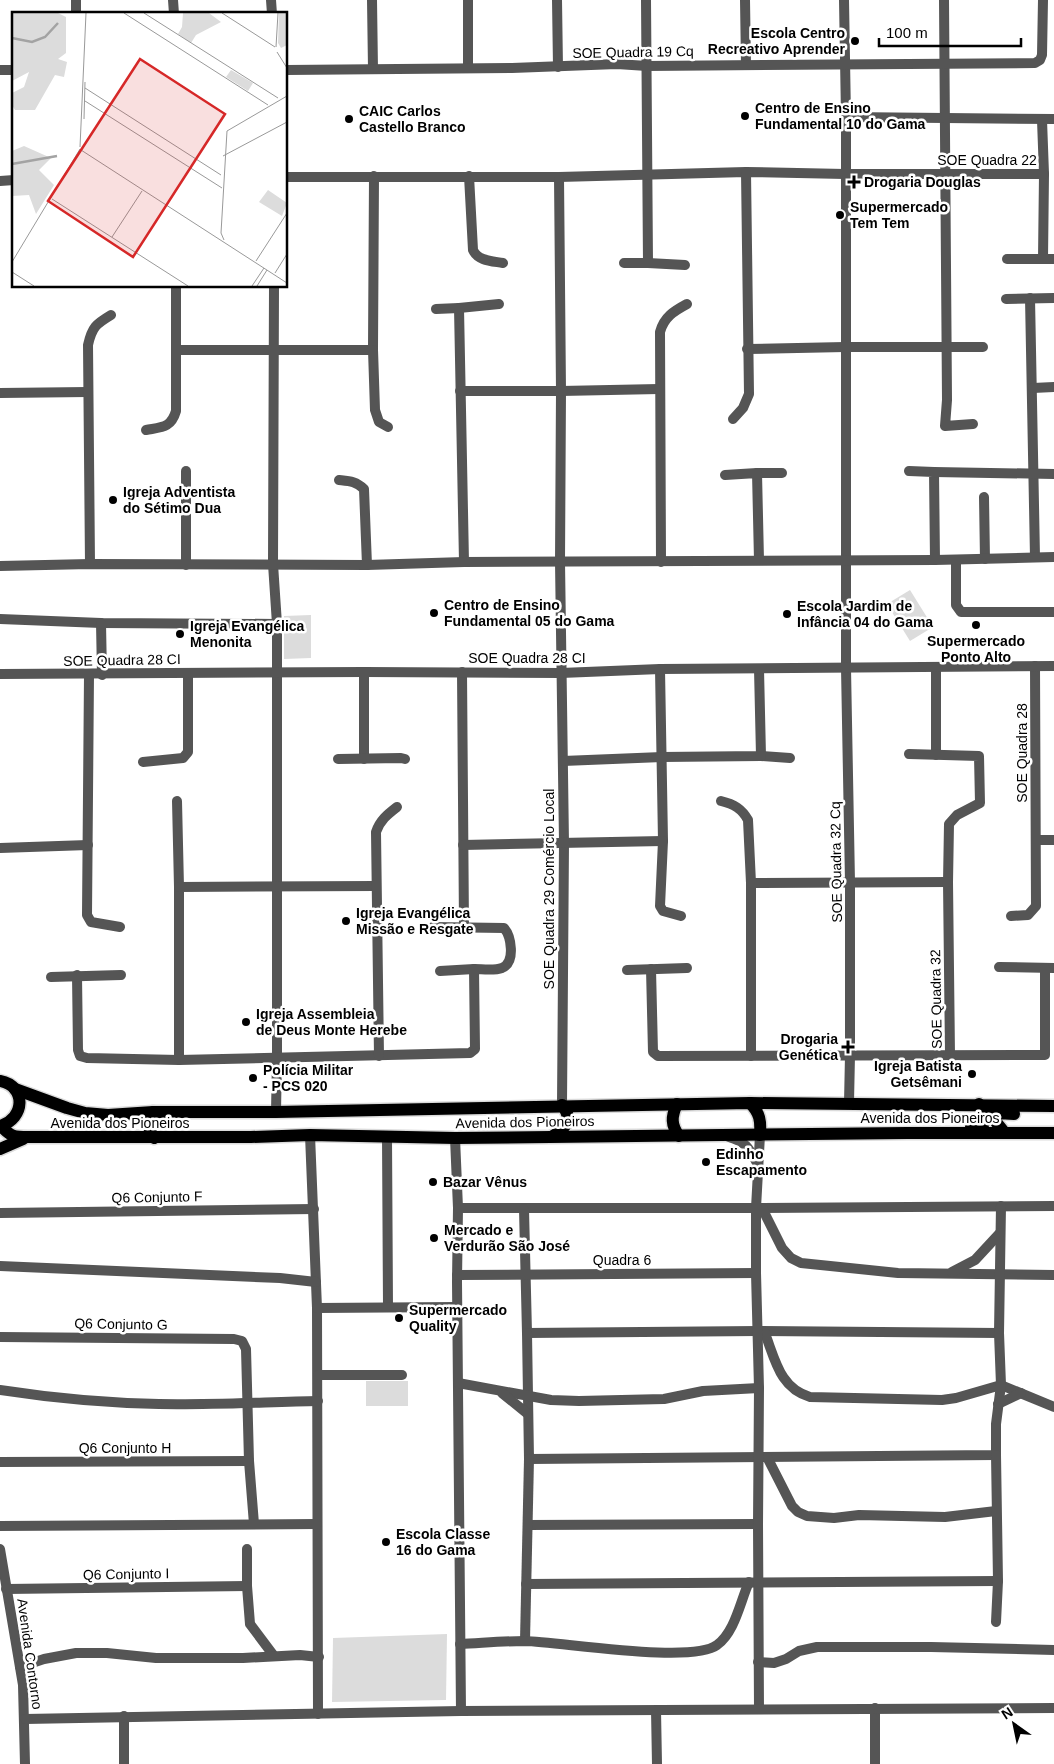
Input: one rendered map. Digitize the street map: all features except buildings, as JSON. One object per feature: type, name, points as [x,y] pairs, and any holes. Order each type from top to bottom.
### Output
[{"type":"main road","name":"Avenida dos Pioneiros","points":[[0,1081],[15,1089],[85,1113],[108,1115],[153,1112],[276,1112],[562,1105],[750,1103],[1053,1106]]},
{"type":"main road","points":[[0,1126],[7,1124],[17,1114],[20,1101],[15,1089]]},
{"type":"main road","points":[[750,1103],[760,1117],[760,1135]]},
{"type":"main road","points":[[677,1104],[672,1116],[673,1126],[679,1136]]},
{"type":"main road","points":[[907,1132],[915,1128],[982,1127],[986,1118],[986,1111],[979,1104]]},
{"type":"main road","points":[[553,1136],[563,1131],[567,1122],[567,1112],[562,1105]]},
{"type":"main road","points":[[1004,1132],[996,1122],[997,1113],[1037,1114],[1053,1106]]},
{"type":"main road","points":[[153,1112],[147,1124],[154,1138]]},
{"type":"main road","name":"Avenida dos Pioneiros","points":[[0,1126],[10,1135],[28,1137],[154,1138],[310,1135],[455,1138],[725,1136],[907,1132],[1054,1133]]},
{"type":"main road","points":[[0,1149],[28,1137]]},
{"type":"street","points":[[372,0],[373,68]]},
{"type":"street","points":[[468,0],[468,68]]},
{"type":"street","points":[[557,0],[558,67]]},
{"type":"street","points":[[646,0],[648,263]]},
{"type":"street","points":[[745,0],[746,65]]},
{"type":"street","name":"SOE Quadra 32 Cq","points":[[844,0],[846,117],[846,668],[850,882],[849,1103]]},
{"type":"street","points":[[944,0],[946,118],[944,173],[945,347],[947,400],[945,426],[974,424]]},
{"type":"street","name":"SOE Quadra 19 Cq","points":[[288,70],[512,68],[617,64],[647,66],[1035,63],[1040,60],[1042,55],[1043,0]]},
{"type":"street","points":[[846,117],[1054,120]]},
{"type":"street","points":[[1042,120],[1044,174]]},
{"type":"street","points":[[733,419],[743,408],[749,394],[746,172]]},
{"type":"street","name":"SOE Quadra 22","points":[[288,177],[559,176],[746,172],[1044,174],[1043,259]]},
{"type":"street","points":[[374,176],[373,350],[375,410],[379,422],[388,427]]},
{"type":"street","points":[[469,176],[473,250],[482,259],[503,263]]},
{"type":"street","name":"SOE Quadra 29 Comércio Local","points":[[559,176],[560,562],[564,843],[562,1105]]},
{"type":"street","points":[[1006,260],[1054,259]]},
{"type":"street","points":[[624,264],[685,265]]},
{"type":"street","points":[[146,430],[163,427],[170,424],[173,420],[176,402],[176,288]]},
{"type":"street","points":[[274,288],[273,564],[277,624],[276,1112]]},
{"type":"street","points":[[1030,298],[1035,557]]},
{"type":"street","points":[[1006,299],[1054,298]]},
{"type":"street","points":[[436,310],[499,304]]},
{"type":"street","points":[[661,562],[660,332],[662,323],[674,311],[687,304]]},
{"type":"street","points":[[459,308],[464,562]]},
{"type":"street","points":[[90,564],[88,345],[90,332],[95,325],[111,315]]},
{"type":"street","points":[[747,349],[984,347]]},
{"type":"street","points":[[176,350],[373,350]]},
{"type":"street","points":[[1032,388],[1054,387]]},
{"type":"street","points":[[460,391],[660,389]]},
{"type":"street","points":[[0,393],[88,392]]},
{"type":"street","points":[[186,471],[186,565]]},
{"type":"street","points":[[909,471],[1054,474]]},
{"type":"street","points":[[934,472],[935,560]]},
{"type":"street","points":[[725,475],[782,473]]},
{"type":"street","points":[[756,474],[759,560]]},
{"type":"street","points":[[339,480],[352,481],[364,488],[367,565]]},
{"type":"street","points":[[984,497],[986,559]]},
{"type":"street","points":[[0,566],[90,564],[367,565],[464,562],[1054,558]]},
{"type":"street","points":[[956,560],[956,605],[961,612],[1054,612]]},
{"type":"street","points":[[0,619],[100,623],[277,624]]},
{"type":"street","points":[[100,623],[102,675]]},
{"type":"street","name":"SOE Quadra 28","points":[[1011,916],[1028,915],[1036,906],[1035,666]]},
{"type":"street","name":"SOE Quadra 28 CI","points":[[0,674],[561,673],[660,669],[1054,666]]},
{"type":"street","points":[[909,754],[936,755],[936,668]]},
{"type":"street","points":[[660,669],[663,841],[660,906],[664,911],[681,916]]},
{"type":"street","points":[[759,669],[761,756]]},
{"type":"street","points":[[364,672],[364,759]]},
{"type":"street","points":[[462,672],[464,926]]},
{"type":"street","points":[[143,762],[183,758],[188,752],[188,674]]},
{"type":"street","points":[[89,675],[87,915],[91,922],[120,927]]},
{"type":"street","name":"SOE Quadra 32","points":[[936,755],[979,756],[980,803],[957,815],[949,824],[950,1056],[1045,1055],[1049,968],[999,967]]},
{"type":"street","points":[[563,761],[761,756],[790,758]]},
{"type":"street","points":[[338,759],[405,759]]},
{"type":"street","points":[[177,801],[179,1060]]},
{"type":"street","points":[[721,802],[736,806],[744,813],[748,820],[751,884],[751,1056]]},
{"type":"street","points":[[379,1056],[376,832],[379,824],[397,807]]},
{"type":"street","points":[[1036,840],[1054,840]]},
{"type":"street","points":[[463,845],[663,841]]},
{"type":"street","points":[[0,848],[88,846]]},
{"type":"street","points":[[751,884],[948,882]]},
{"type":"street","points":[[179,887],[376,886]]},
{"type":"street","points":[[433,927],[504,928],[509,936],[510,957],[506,966],[501,968],[440,971]]},
{"type":"street","points":[[627,970],[687,968]]},
{"type":"street","points":[[651,969],[654,1054],[658,1056],[950,1056]]},
{"type":"street","points":[[77,975],[78,1050],[80,1056],[86,1058],[179,1060],[470,1053],[475,1049],[474,970]]},
{"type":"street","points":[[51,977],[121,975]]},
{"type":"street","points":[[310,1135],[314,1209],[318,1375],[318,1714]]},
{"type":"street","points":[[758,1708],[758,1662],[753,1582],[762,1457],[761,1331],[756,1273],[760,1135]]},
{"type":"street","points":[[386,1136],[388,1308]]},
{"type":"street","points":[[725,1136],[741,1140],[748,1146],[758,1164]]},
{"type":"street","points":[[455,1138],[458,1208],[457,1307],[461,1711]]},
{"type":"street","points":[[996,1622],[998,1581],[996,1424],[1000,1385],[999,1275],[1001,1206]]},
{"type":"street","points":[[458,1208],[1054,1206]]},
{"type":"street","points":[[759,1208],[782,1248],[791,1258],[802,1263],[898,1273],[1054,1275]]},
{"type":"street","name":"Q6 Conjunto F","points":[[0,1213],[314,1209]]},
{"type":"street","points":[[524,1209],[527,1275],[529,1458],[525,1641]]},
{"type":"street","points":[[949,1273],[975,1260],[1000,1233]]},
{"type":"street","points":[[0,1266],[280,1278],[316,1282]]},
{"type":"street","name":"Quadra 6","points":[[457,1275],[756,1273]]},
{"type":"street","points":[[317,1308],[457,1307]]},
{"type":"street","points":[[761,1331],[782,1377],[799,1394],[810,1397],[942,1400],[956,1398],[1000,1385],[1054,1407]]},
{"type":"street","points":[[527,1334],[761,1331],[999,1333]]},
{"type":"street","name":"Q6 Conjunto G","points":[[0,1337],[234,1339],[242,1341],[246,1349],[248,1402]]},
{"type":"street","points":[[318,1375],[402,1375]]},
{"type":"street","points":[[458,1383],[551,1400],[664,1400],[703,1391],[760,1388]]},
{"type":"street","points":[[0,1390],[134,1404],[318,1401]]},
{"type":"street","points":[[502,1392],[528,1414]]},
{"type":"street","points":[[998,1404],[1021,1393]]},
{"type":"street","points":[[248,1402],[249,1461],[254,1524]]},
{"type":"street","points":[[529,1458],[996,1455]]},
{"type":"street","points":[[762,1457],[792,1506],[798,1512],[807,1516],[834,1518],[859,1515],[945,1517],[996,1511]]},
{"type":"street","name":"Q6 Conjunto H","points":[[0,1462],[249,1461]]},
{"type":"street","points":[[0,1526],[317,1524]]},
{"type":"street","points":[[528,1525],[758,1524]]},
{"type":"street","name":"Avenida Contorno","points":[[0,1549],[20,1668],[25,1719],[25,1764]]},
{"type":"street","points":[[247,1549],[250,1624],[274,1656]]},
{"type":"street","points":[[526,1584],[998,1581]]},
{"type":"street","points":[[460,1644],[525,1641],[650,1652],[702,1652],[715,1647],[724,1640],[753,1582]]},
{"type":"street","name":"Q6 Conjunto I","points":[[6,1589],[247,1586]]},
{"type":"street","points":[[758,1662],[774,1663],[786,1659],[799,1651],[817,1647],[931,1646],[1054,1650]]},
{"type":"street","points":[[20,1668],[44,1659],[76,1653],[107,1652],[156,1658],[242,1658],[300,1655],[319,1657]]},
{"type":"street","points":[[874,1764],[875,1708]]},
{"type":"street","points":[[25,1719],[461,1711],[1054,1708]]},
{"type":"street","points":[[656,1710],[657,1764]]},
{"type":"street","points":[[124,1716],[124,1764]]},
{"type":"shaded area","points":[[910,590],[933,627],[910,641],[887,604]]},
{"type":"shaded area","points":[[311,615],[311,658],[284,659],[284,616]]},
{"type":"shaded area","points":[[366,1381],[408,1381],[408,1406],[366,1406]]},
{"type":"shaded area","points":[[447,1634],[446,1700],[332,1702],[333,1638]]},
{"type":"place","name":"Escola Centro Recreativo Aprender","points":[[855,41]]},
{"type":"place","name":"Centro de Ensino Fundamental 10 do Gama","points":[[745,116]]},
{"type":"place","name":"CAIC Carlos Castello Branco","points":[[349,119]]},
{"type":"place","name":"Drogaria Douglas","points":[[854,182]]},
{"type":"place","name":"Supermercado Tem Tem","points":[[840,215]]},
{"type":"place","name":"Igreja Adventista do Sétimo Dua","points":[[113,500]]},
{"type":"place","name":"Centro de Ensino Fundamental 05 do Gama","points":[[434,613]]},
{"type":"place","name":"Escola Jardim de Infância 04 do Gama","points":[[787,614]]},
{"type":"place","name":"Supermercado Ponto Alto","points":[[976,625]]},
{"type":"place","name":"Igreja Evangélica Menonita","points":[[180,634]]},
{"type":"place","name":"Igreja Evangélica Missão e Resgate","points":[[346,921]]},
{"type":"place","name":"Igreja Assembleia de Deus Monte Herebe","points":[[246,1022]]},
{"type":"place","name":"Drogaria Genética","points":[[848,1047]]},
{"type":"place","name":"Igreja Batista Getsêmani","points":[[972,1074]]},
{"type":"place","name":"Polícia Militar - PCS 020","points":[[253,1078]]},
{"type":"place","name":"Edinho Escapamento","points":[[706,1162]]},
{"type":"place","name":"Bazar Vênus","points":[[433,1182]]},
{"type":"place","name":"Mercado e Verdurão São José","points":[[434,1238]]},
{"type":"place","name":"Supermercado Quality","points":[[399,1318]]},
{"type":"place","name":"Escola Classe 16 do Gama","points":[[386,1542]]}]
